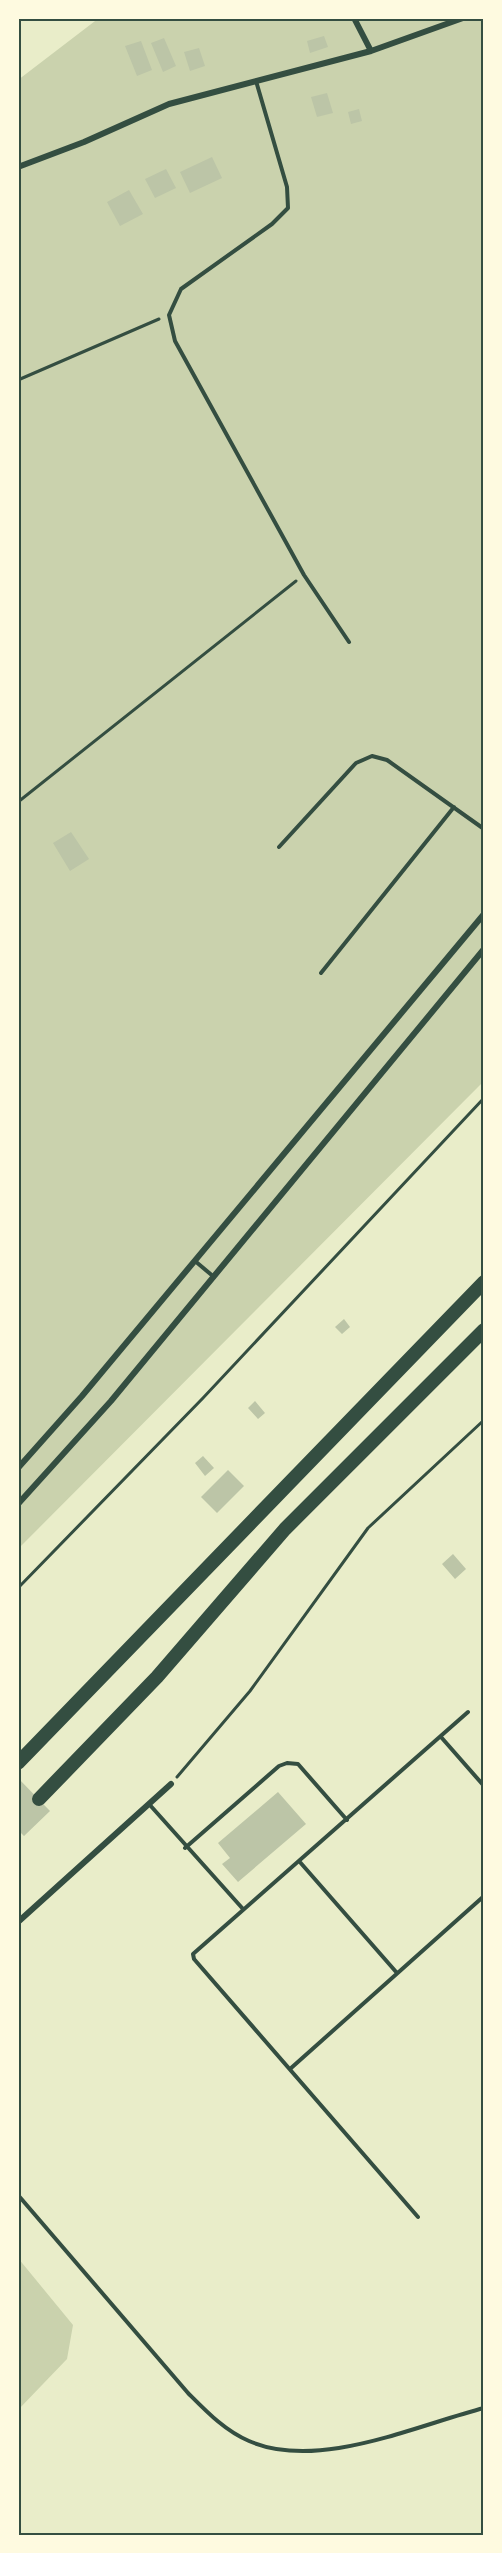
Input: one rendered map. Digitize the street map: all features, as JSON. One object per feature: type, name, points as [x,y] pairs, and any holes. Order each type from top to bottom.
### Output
[{"type":"highway","points":[[18,1763],[484,1282]]},
{"type":"highway","points":[[39,1799],[157,1677],[285,1529],[484,1330]]},
{"type":"street","points":[[354,18],[371,51]]},
{"type":"street","points":[[18,167],[84,142],[169,104],[371,51],[463,18]]},
{"type":"street","points":[[18,1468],[82,1396],[484,914]]},
{"type":"street","points":[[18,1504],[85,1432],[484,949]]},
{"type":"street","points":[[18,1922],[171,1784]]},
{"type":"lane","points":[[255,80],[284,177],[288,208],[272,224],[181,289],[169,315],[175,341],[304,575],[350,642]]},
{"type":"lane","points":[[279,847],[356,763],[372,756],[387,760],[484,829]]},
{"type":"lane","points":[[321,973],[454,807]]},
{"type":"lane","points":[[195,1261],[214,1277]]},
{"type":"lane","points":[[418,2217],[194,1959],[196,1951],[468,1712]]},
{"type":"lane","points":[[441,1737],[484,1786]]},
{"type":"lane","points":[[185,1848],[279,1766],[288,1763],[298,1764],[347,1820]]},
{"type":"lane","points":[[148,1804],[185,1848],[243,1909]]},
{"type":"lane","points":[[299,1861],[397,1972]]},
{"type":"lane","points":[[290,2069],[484,1896]]},
{"type":"lane","points":[[18,2195],[188,2393],[216,2419],[246,2440],[287,2452],[329,2450],[484,2408]]},
{"type":"path","points":[[18,380],[169,315]]},
{"type":"path","points":[[18,802],[304,575]]},
{"type":"path","points":[[18,1588],[203,1398],[484,1098]]},
{"type":"path","points":[[171,1784],[250,1691],[368,1528],[484,1420]]},
{"type":"green space","points":[[99,18],[484,18],[484,1081],[18,1549],[18,80]]},
{"type":"green space","points":[[18,2258],[73,2325],[67,2359],[18,2410]]},
{"type":"building","points":[[324,36],[328,47],[310,53],[307,41]]},
{"type":"building","points":[[164,38],[176,66],[163,72],[151,43]]},
{"type":"building","points":[[141,41],[152,70],[137,76],[125,46]]},
{"type":"building","points":[[199,48],[205,66],[190,71],[184,52]]},
{"type":"building","points":[[327,93],[333,113],[317,117],[311,97]]},
{"type":"building","points":[[359,109],[362,121],[351,124],[348,112]]},
{"type":"building","points":[[212,157],[222,178],[190,193],[180,172]]},
{"type":"building","points":[[166,169],[176,188],[155,198],[145,179]]},
{"type":"building","points":[[129,190],[143,214],[120,226],[107,202]]},
{"type":"building","points":[[71,832],[89,859],[70,871],[53,843]]},
{"type":"building","points":[[344,1319],[350,1327],[342,1334],[335,1327]]},
{"type":"building","points":[[255,1401],[265,1413],[258,1419],[248,1408]]},
{"type":"building","points":[[203,1456],[214,1468],[205,1476],[195,1463]]},
{"type":"building","points":[[228,1470],[244,1486],[217,1513],[201,1497]]},
{"type":"building","points":[[453,1554],[466,1569],[455,1579],[442,1564]]},
{"type":"building","points":[[18,1778],[50,1811],[24,1836],[18,1830]]},
{"type":"building","points":[[278,1792],[306,1824],[238,1882],[222,1864],[230,1858],[218,1843]]}]
